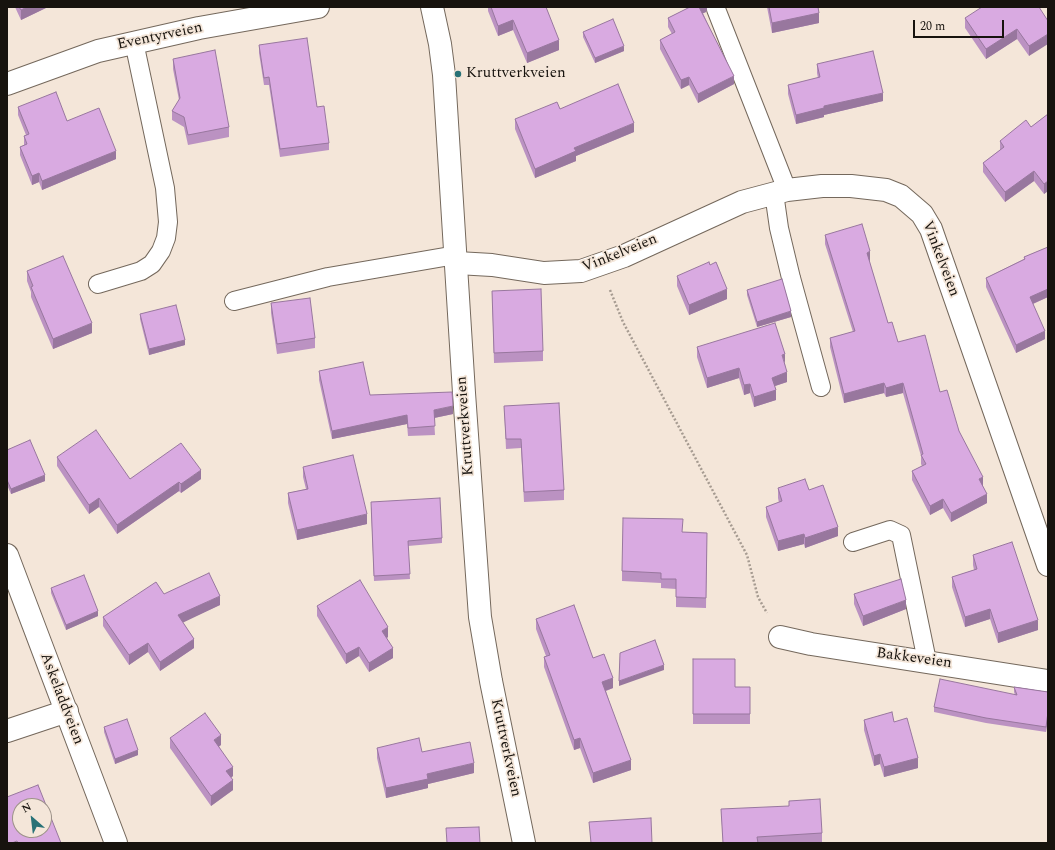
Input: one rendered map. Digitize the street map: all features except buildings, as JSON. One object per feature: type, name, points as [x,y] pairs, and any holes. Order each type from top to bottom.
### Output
[{"type":"street","name":"Eventyrveien","points":[[7,84],[67,61],[134,42],[200,28],[318,7]]},
{"type":"street","name":"Kruttverkveien","points":[[432,7],[440,44],[444,75],[480,618],[491,681],[524,843]]},
{"type":"street","name":"Vinkelveien","points":[[456,259],[544,273],[560,274],[581,271],[600,265],[729,208],[780,192],[844,186],[886,190],[901,196],[922,214],[937,246],[1048,564]]},
{"type":"street","name":"Askeladdveien","points":[[7,555],[40,646],[67,711],[99,801],[116,843]]},
{"type":"street","name":"Bakkeveien","points":[[780,637],[811,644],[1048,681]]},
{"type":"street","points":[[7,731],[67,711]]},
{"type":"lane","points":[[716,9],[780,192],[791,278],[821,387]]},
{"type":"lane","points":[[98,284],[141,271],[152,264],[161,251],[166,238],[168,222],[165,188],[134,42]]},
{"type":"lane","points":[[234,301],[328,277],[456,259]]},
{"type":"lane","points":[[853,542],[890,530],[901,535],[927,661]]},
{"type":"path","points":[[600,265],[623,322],[747,555],[758,597],[780,637]]},
{"type":"place","name":"Kruttverkveien","points":[[458,74]]}]
